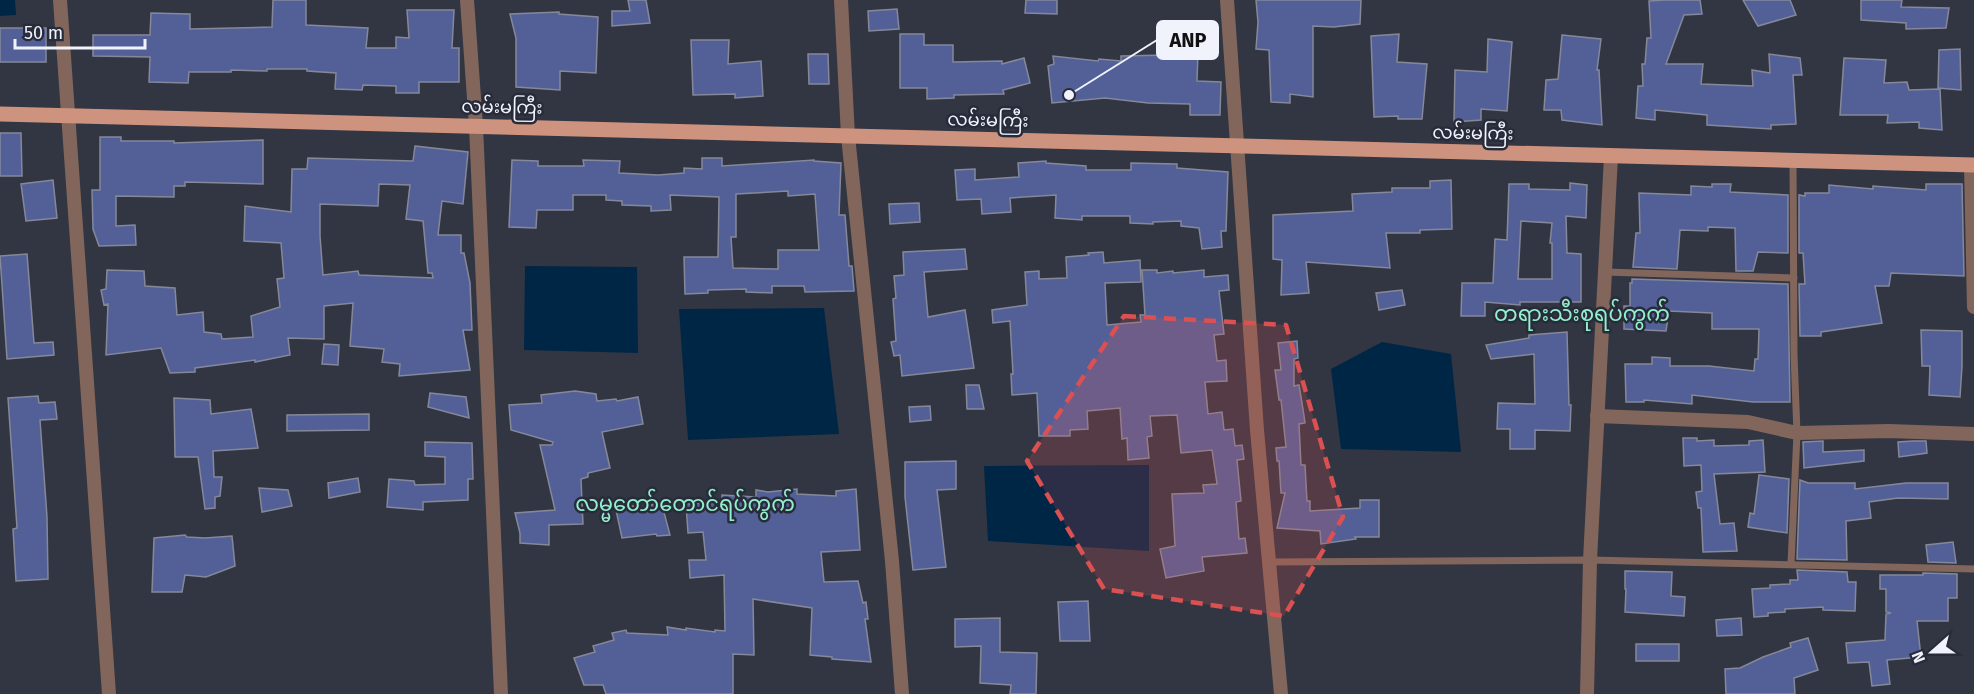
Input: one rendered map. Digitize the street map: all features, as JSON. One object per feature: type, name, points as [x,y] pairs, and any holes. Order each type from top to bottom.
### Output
[{"type":"main road","name":"လမ်းမကြီး","points":[[0,114],[1973,165]]},
{"type":"street","points":[[60,0],[109,694]]},
{"type":"street","points":[[467,0],[476,126],[501,694]]},
{"type":"street","points":[[841,0],[848,136],[892,561],[902,694]]},
{"type":"street","points":[[1227,0],[1257,430],[1281,694]]},
{"type":"street","points":[[1587,694],[1590,560],[1611,156]]},
{"type":"street","points":[[1973,165],[1974,307]]},
{"type":"street","points":[[1597,416],[1748,422],[1797,434],[1888,430],[1974,434]]},
{"type":"lane","points":[[1791,564],[1797,434],[1793,161]]},
{"type":"lane","points":[[1605,272],[1794,278]]},
{"type":"lane","points":[[1269,562],[1590,560],[1974,569]]},
{"type":"highlighted area","points":[[1124,316],[1286,325],[1343,517],[1284,616],[1104,589],[1027,461]]},
{"type":"water","points":[[0,0],[15,0],[16,15],[0,16]]},
{"type":"water","points":[[525,266],[637,267],[638,353],[524,350]]},
{"type":"water","points":[[824,308],[839,434],[688,440],[679,309]]},
{"type":"water","points":[[1382,342],[1451,354],[1461,452],[1341,449],[1331,369]]},
{"type":"water","points":[[1149,465],[1149,551],[988,541],[984,466]]},
{"type":"building","points":[[273,0],[306,0],[306,25],[368,28],[366,48],[396,48],[396,37],[409,38],[407,10],[454,10],[452,48],[459,48],[459,82],[419,82],[419,93],[396,93],[396,86],[363,85],[362,90],[335,89],[336,73],[307,71],[307,69],[267,69],[267,71],[189,72],[188,83],[149,82],[150,57],[93,56],[93,35],[150,35],[151,13],[190,14],[190,29],[272,27]]},
{"type":"building","points":[[628,0],[646,0],[650,23],[612,26],[612,11],[630,11]]},
{"type":"building","points":[[1026,0],[1057,0],[1057,14],[1025,13]]},
{"type":"building","points":[[1256,0],[1361,0],[1360,24],[1334,27],[1313,26],[1313,97],[1290,94],[1290,103],[1271,102],[1269,50],[1256,49],[1258,22]]},
{"type":"building","points":[[1700,0],[1702,14],[1684,15],[1666,64],[1703,64],[1701,84],[1753,86],[1752,70],[1770,73],[1769,54],[1800,58],[1802,75],[1793,75],[1796,124],[1771,125],[1771,129],[1707,125],[1707,115],[1655,110],[1655,120],[1636,118],[1638,86],[1643,86],[1642,64],[1645,64],[1647,38],[1651,38],[1649,1]]},
{"type":"building","points":[[1743,0],[1790,0],[1796,15],[1758,26]]},
{"type":"building","points":[[1861,0],[1902,0],[1901,7],[1949,8],[1946,28],[1906,29],[1906,23],[1861,20]]},
{"type":"building","points":[[897,9],[899,29],[869,31],[868,11]]},
{"type":"building","points":[[559,12],[559,14],[598,17],[596,73],[560,71],[560,90],[516,87],[516,38],[510,14]]},
{"type":"building","points":[[1211,22],[1212,53],[1198,53],[1197,81],[1221,82],[1220,115],[1190,115],[1190,104],[1148,103],[1105,98],[1052,103],[1048,66],[1054,64],[1053,56],[1121,61],[1121,56],[1167,55],[1167,30],[1173,29],[1172,23]]},
{"type":"building","points":[[0,28],[46,28],[46,62],[0,62]]},
{"type":"building","points":[[900,34],[924,34],[924,45],[953,45],[953,62],[1002,61],[1002,64],[1024,58],[1030,83],[1003,90],[1004,94],[954,95],[954,98],[927,99],[927,88],[900,88]]},
{"type":"building","points":[[1399,34],[1397,62],[1427,64],[1422,119],[1398,119],[1398,116],[1374,117],[1371,36]]},
{"type":"building","points":[[1562,35],[1601,39],[1597,70],[1599,70],[1602,125],[1562,120],[1561,110],[1544,110],[1546,80],[1558,79]]},
{"type":"building","points":[[1488,39],[1512,42],[1507,111],[1481,109],[1481,120],[1454,122],[1455,70],[1487,72]]},
{"type":"building","points":[[691,40],[729,40],[728,64],[761,61],[763,96],[735,98],[735,94],[693,95]]},
{"type":"building","points":[[1960,49],[1961,90],[1938,88],[1939,50]]},
{"type":"building","points":[[808,54],[828,54],[829,84],[809,84]]},
{"type":"building","points":[[1844,58],[1886,60],[1884,83],[1907,82],[1909,90],[1940,89],[1942,130],[1919,128],[1919,122],[1887,123],[1888,115],[1840,115]]},
{"type":"building","points":[[0,133],[21,133],[22,176],[0,176]]},
{"type":"building","points":[[100,137],[121,137],[121,141],[174,141],[174,143],[263,140],[263,184],[185,182],[185,186],[174,186],[174,197],[116,196],[116,226],[135,225],[136,245],[99,246],[93,229],[92,190],[100,190]]},
{"type":"building","points":[[415,146],[468,152],[463,204],[442,201],[438,235],[461,235],[461,253],[464,253],[470,283],[472,330],[463,330],[470,370],[399,376],[400,364],[382,362],[384,349],[350,346],[353,303],[324,306],[324,339],[288,338],[290,355],[255,362],[255,360],[195,368],[195,372],[170,373],[161,348],[106,355],[108,304],[104,305],[101,290],[106,289],[107,270],[144,271],[145,286],[175,288],[177,315],[203,312],[204,332],[221,334],[222,339],[253,337],[251,316],[280,307],[277,279],[284,278],[281,243],[244,241],[245,206],[291,212],[292,169],[307,169],[308,158],[413,161]],"holes":[[[379,184],[410,185],[406,219],[423,221],[428,273],[432,273],[433,278],[359,275],[358,271],[323,275],[320,204],[378,206]]]},
{"type":"building","points":[[702,158],[722,158],[722,166],[814,160],[841,163],[839,215],[845,215],[849,266],[852,266],[854,291],[805,292],[804,286],[772,286],[772,293],[746,292],[746,289],[708,290],[708,293],[685,294],[684,257],[718,257],[719,197],[670,195],[671,210],[651,211],[651,206],[622,205],[622,201],[606,200],[606,195],[573,195],[573,210],[537,210],[536,228],[509,227],[512,160],[538,161],[538,166],[584,166],[583,160],[620,161],[619,173],[658,175],[684,173],[684,168],[702,169]],"holes":[[[788,191],[788,196],[815,194],[819,250],[778,250],[778,269],[733,268],[731,237],[736,237],[736,194]]]},
{"type":"building","points":[[1046,161],[1046,163],[1086,166],[1086,170],[1131,170],[1131,163],[1177,164],[1177,168],[1228,172],[1226,231],[1221,231],[1222,247],[1202,249],[1199,228],[1181,226],[1181,221],[1153,222],[1153,224],[1130,223],[1130,216],[1082,216],[1082,220],[1055,218],[1056,195],[1010,198],[1011,212],[982,214],[981,199],[957,200],[955,170],[975,169],[975,180],[1019,177],[1018,163]]},
{"type":"building","points":[[53,180],[57,218],[26,221],[21,184]]},
{"type":"building","points":[[1451,180],[1452,229],[1420,230],[1420,233],[1386,233],[1390,268],[1306,262],[1309,293],[1281,295],[1282,260],[1273,259],[1273,215],[1353,211],[1352,194],[1392,192],[1392,188],[1430,188],[1430,181]]},
{"type":"building","points":[[1570,183],[1587,185],[1586,218],[1566,216],[1567,253],[1581,254],[1581,302],[1520,302],[1520,305],[1485,302],[1485,316],[1461,316],[1462,283],[1493,283],[1495,239],[1507,240],[1509,184],[1529,184],[1529,189],[1570,190]],"holes":[[[1521,221],[1552,223],[1550,243],[1552,243],[1552,279],[1518,279]]]},
{"type":"building","points":[[1712,184],[1731,184],[1730,192],[1788,195],[1788,253],[1758,252],[1753,271],[1736,271],[1735,228],[1708,227],[1708,231],[1680,230],[1677,269],[1633,267],[1636,233],[1640,233],[1639,193],[1691,195],[1691,186],[1712,187]]},
{"type":"building","points":[[1926,184],[1962,184],[1964,276],[1891,273],[1889,286],[1875,286],[1882,323],[1821,332],[1821,336],[1800,336],[1799,284],[1805,284],[1803,253],[1799,253],[1799,195],[1829,193],[1829,185],[1926,190]]},
{"type":"building","points":[[919,203],[920,222],[890,224],[889,204]]},
{"type":"building","points":[[965,249],[967,269],[924,272],[928,317],[965,310],[974,368],[902,376],[900,355],[894,356],[891,342],[896,341],[894,276],[904,275],[903,252]]},
{"type":"building","points":[[1103,252],[1104,263],[1140,260],[1141,282],[1105,283],[1107,325],[1141,322],[1140,315],[1145,315],[1142,270],[1157,270],[1157,273],[1173,271],[1173,273],[1204,270],[1204,277],[1228,275],[1229,290],[1219,291],[1224,334],[1214,335],[1217,361],[1226,360],[1227,381],[1205,382],[1208,414],[1222,412],[1224,430],[1233,429],[1235,446],[1242,445],[1244,459],[1237,460],[1241,501],[1236,502],[1239,539],[1245,538],[1247,553],[1202,557],[1204,571],[1166,578],[1160,549],[1175,546],[1172,494],[1204,493],[1203,485],[1217,484],[1212,450],[1181,453],[1177,415],[1150,416],[1152,436],[1147,437],[1149,458],[1128,460],[1127,438],[1122,439],[1120,408],[1087,411],[1088,429],[1070,430],[1070,436],[1039,436],[1037,393],[1012,395],[1010,321],[993,323],[992,310],[1027,305],[1025,272],[1039,271],[1039,279],[1067,278],[1066,257]]},
{"type":"building","points":[[27,254],[34,343],[53,342],[54,355],[7,359],[0,256]]},
{"type":"building","points":[[1632,279],[1788,284],[1790,402],[1753,402],[1692,395],[1692,404],[1644,400],[1644,402],[1626,402],[1625,364],[1652,364],[1652,357],[1670,358],[1670,366],[1709,366],[1754,371],[1755,359],[1758,359],[1759,329],[1712,329],[1712,313],[1669,311],[1666,331],[1624,329],[1624,306],[1630,306]]},
{"type":"building","points":[[1402,290],[1405,305],[1379,310],[1376,293]]},
{"type":"building","points":[[1921,330],[1962,331],[1960,397],[1929,395],[1930,366],[1922,366]]},
{"type":"building","points":[[1567,332],[1570,431],[1535,430],[1535,449],[1510,449],[1510,429],[1497,429],[1498,403],[1535,404],[1534,354],[1491,359],[1486,345],[1529,338],[1529,335]]},
{"type":"building","points":[[1297,341],[1298,358],[1294,359],[1294,386],[1299,385],[1305,423],[1299,424],[1301,465],[1305,465],[1307,501],[1310,501],[1310,511],[1360,508],[1360,500],[1379,500],[1379,537],[1355,537],[1356,539],[1321,544],[1320,531],[1277,528],[1285,493],[1281,493],[1276,448],[1286,447],[1275,370],[1281,370],[1278,343]]},
{"type":"building","points":[[324,344],[339,345],[338,365],[322,364]]},
{"type":"building","points":[[966,385],[979,385],[984,409],[967,409]]},
{"type":"building","points":[[575,391],[596,394],[597,401],[616,399],[617,401],[638,397],[643,424],[602,432],[610,468],[588,473],[588,477],[581,479],[583,524],[549,525],[549,545],[520,543],[515,513],[555,510],[540,445],[552,445],[553,442],[511,430],[509,405],[542,403],[541,395]]},
{"type":"building","points":[[430,393],[466,397],[469,418],[428,407]]},
{"type":"building","points":[[38,396],[39,403],[55,402],[57,419],[40,420],[47,517],[48,579],[16,581],[13,529],[17,528],[8,398]]},
{"type":"building","points":[[174,398],[210,400],[211,414],[251,409],[258,448],[213,451],[214,477],[222,477],[220,496],[215,497],[215,508],[205,509],[198,457],[175,457]]},
{"type":"building","points":[[930,406],[931,420],[910,422],[909,407]]},
{"type":"building","points":[[369,414],[369,430],[287,431],[287,415]]},
{"type":"building","points":[[1683,438],[1697,438],[1697,441],[1714,440],[1714,446],[1749,445],[1749,441],[1763,440],[1765,472],[1714,474],[1720,524],[1734,523],[1737,551],[1703,552],[1701,508],[1698,508],[1696,492],[1702,491],[1701,465],[1684,466]]},
{"type":"building","points":[[1823,441],[1823,452],[1864,450],[1864,461],[1804,468],[1803,442]]},
{"type":"building","points":[[1926,441],[1927,453],[1899,457],[1898,442]]},
{"type":"building","points":[[425,442],[472,443],[473,479],[468,479],[468,500],[423,502],[423,510],[387,507],[389,479],[414,481],[415,485],[445,484],[445,457],[425,456]]},
{"type":"building","points":[[956,461],[956,489],[937,490],[946,567],[913,570],[905,497],[905,462]]},
{"type":"building","points":[[1759,475],[1789,479],[1787,533],[1748,527],[1750,513],[1754,514]]},
{"type":"building","points":[[358,478],[360,492],[329,498],[328,483]]},
{"type":"building","points":[[1800,480],[1808,483],[1855,483],[1855,489],[1906,483],[1948,483],[1948,499],[1898,498],[1869,502],[1871,518],[1846,521],[1847,560],[1797,559]]},
{"type":"building","points":[[259,488],[288,490],[292,506],[262,512]]},
{"type":"building","points":[[797,489],[797,494],[836,496],[836,491],[856,489],[860,550],[821,552],[824,582],[858,581],[863,603],[866,602],[868,619],[865,619],[871,662],[810,655],[812,608],[753,599],[754,655],[733,654],[733,694],[606,694],[603,685],[584,685],[574,658],[595,652],[593,646],[614,640],[612,633],[626,630],[627,633],[668,635],[667,627],[725,631],[724,575],[690,578],[689,560],[706,560],[703,532],[688,533],[686,504],[722,502],[722,495],[756,497],[756,490],[768,492]]},
{"type":"building","points":[[661,501],[670,535],[657,536],[656,534],[622,538],[616,510],[633,506],[635,512]]},
{"type":"building","points":[[185,535],[205,538],[232,536],[235,566],[206,577],[185,575],[182,592],[152,592],[154,538]]},
{"type":"building","points":[[1953,542],[1956,563],[1928,562],[1926,545]]},
{"type":"building","points":[[1797,570],[1847,572],[1848,582],[1856,582],[1855,611],[1823,610],[1823,607],[1785,609],[1785,612],[1754,617],[1752,589],[1790,584],[1790,580],[1798,580]]},
{"type":"building","points":[[1625,571],[1672,572],[1671,596],[1685,597],[1684,616],[1625,612]]},
{"type":"building","points":[[1923,573],[1957,574],[1957,598],[1948,598],[1948,621],[1917,621],[1921,657],[1887,660],[1890,684],[1872,686],[1869,662],[1848,663],[1846,643],[1885,640],[1886,614],[1891,613],[1886,612],[1886,589],[1880,589],[1880,575],[1923,575]]},
{"type":"building","points":[[1088,601],[1090,641],[1060,641],[1058,602]]},
{"type":"building","points":[[1000,618],[1000,652],[1037,653],[1036,694],[1010,694],[1011,685],[980,683],[981,646],[955,647],[955,619]]},
{"type":"building","points":[[1741,618],[1742,635],[1717,636],[1716,620]]},
{"type":"building","points":[[1808,638],[1818,670],[1794,678],[1795,694],[1726,694],[1725,669],[1740,668],[1791,647],[1790,643]]},
{"type":"building","points":[[1636,644],[1679,644],[1679,661],[1636,661]]},
{"type":"place","name":"ANP","points":[[1069,95]]},
{"type":"district","name":"တရားသီးစုရပ်ကွက်","points":[[1582,314]]},
{"type":"district","name":"လမ္မတော်တောင်ရပ်ကွက်","points":[[685,504]]}]
